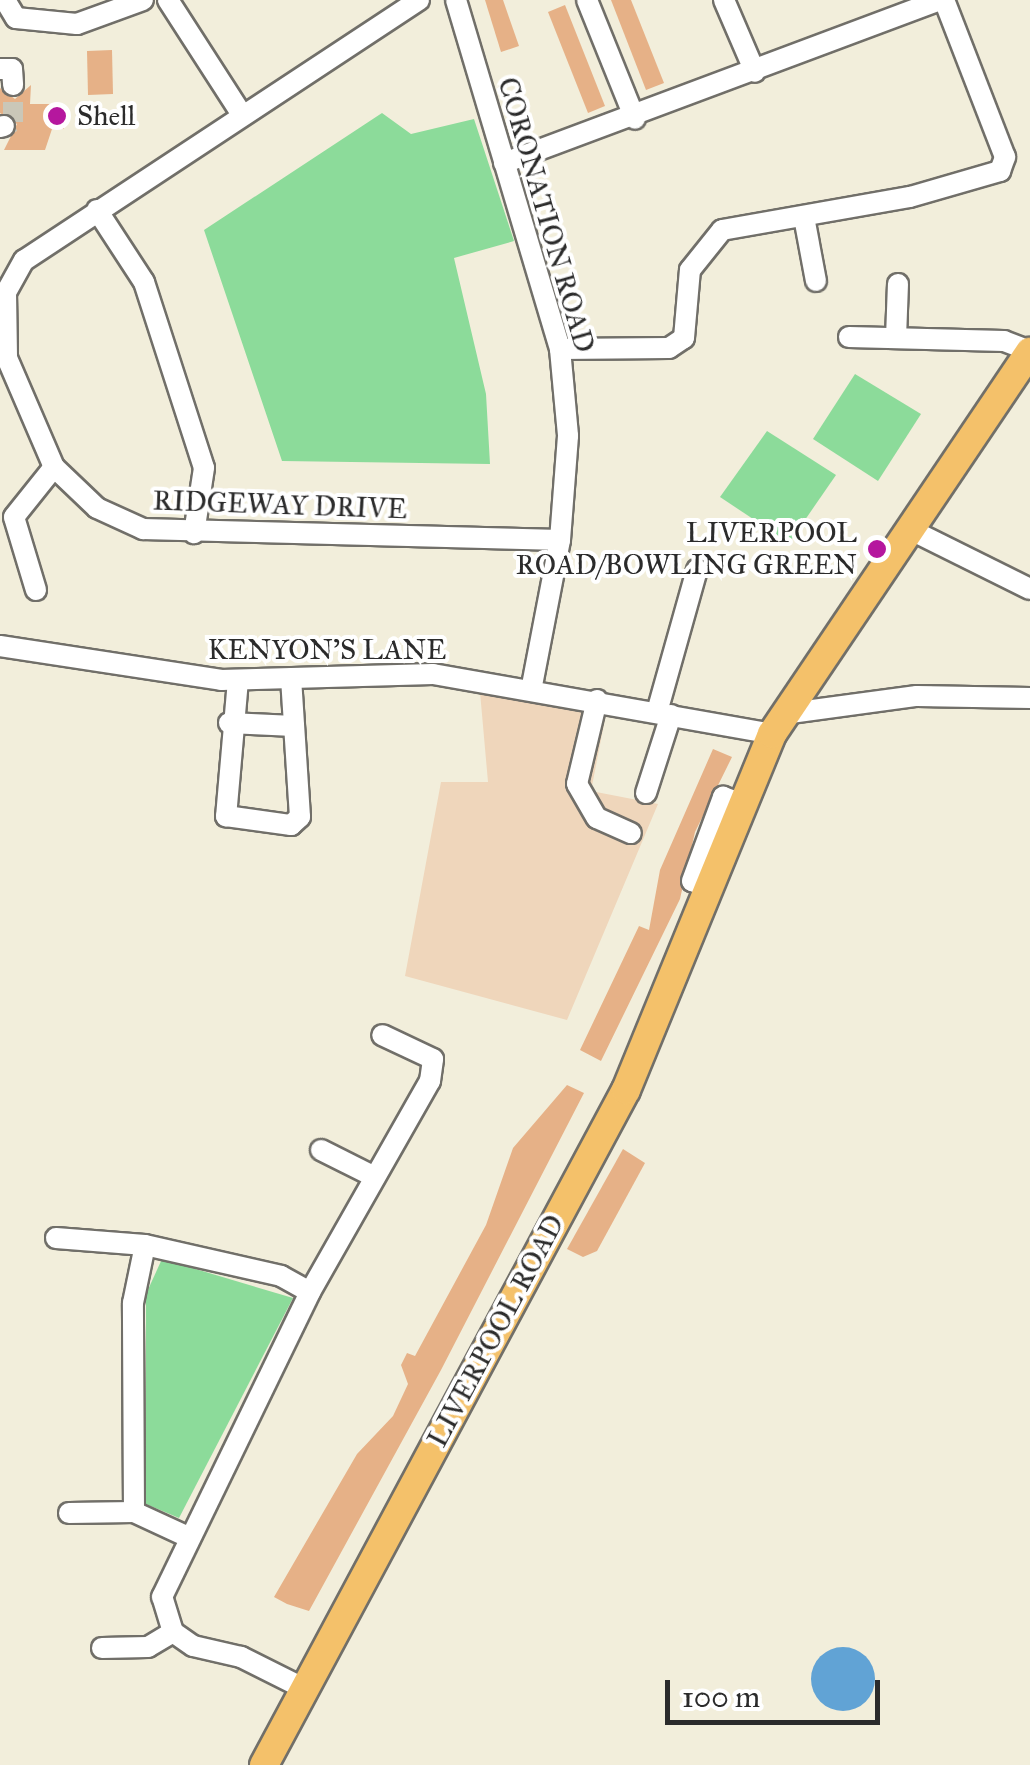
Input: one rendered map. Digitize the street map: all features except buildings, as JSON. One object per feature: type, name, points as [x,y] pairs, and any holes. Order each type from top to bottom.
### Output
[{"type":"main road","name":"LIVERPOOL ROAD","points":[[264,1765],[626,1090],[777,724],[1030,351]]},
{"type":"street","points":[[6,1],[33,23],[76,24],[143,0]]},
{"type":"street","points":[[168,0],[242,116]]},
{"type":"street","name":"RIDGEWAY DRIVE","points":[[419,0],[24,260],[6,294],[13,380],[54,467],[121,522],[194,533],[560,540]]},
{"type":"street","name":"CORONATION ROAD","points":[[456,0],[560,349],[568,436],[560,540],[532,686]]},
{"type":"street","points":[[587,0],[635,119]]},
{"type":"street","points":[[724,0],[754,72]]},
{"type":"street","points":[[504,164],[635,119],[941,0],[1005,157],[1000,170],[804,216],[746,221],[701,248],[684,338],[669,348],[560,349]]},
{"type":"street","points":[[97,210],[144,282],[204,468],[194,533]]},
{"type":"street","points":[[804,216],[816,281]]},
{"type":"street","points":[[896,338],[898,284]]},
{"type":"street","points":[[849,337],[1004,341],[1030,351]]},
{"type":"street","points":[[36,590],[14,517],[54,467]]},
{"type":"street","points":[[909,529],[1030,589]]},
{"type":"street","points":[[646,793],[664,714],[699,596],[698,570]]},
{"type":"street","name":"KENYON'S LANE","points":[[0,646],[238,680],[433,674],[532,686],[664,714],[777,724],[917,696],[1030,698]]},
{"type":"street","points":[[238,680],[229,723],[226,816],[291,825],[300,817],[291,678]]},
{"type":"street","points":[[597,700],[577,784],[597,818],[631,833]]},
{"type":"street","points":[[229,723],[294,726]]},
{"type":"street","points":[[172,1632],[162,1597],[186,1536],[433,1060],[382,1035]]},
{"type":"street","points":[[321,1150],[375,1177]]},
{"type":"street","points":[[56,1238],[144,1246],[281,1276],[310,1292]]},
{"type":"street","points":[[134,1512],[134,1303],[144,1246]]},
{"type":"street","points":[[69,1513],[134,1512],[186,1536]]},
{"type":"street","points":[[172,1632],[305,1689]]},
{"type":"street","points":[[102,1648],[148,1647],[172,1632]]},
{"type":"shaded area","points":[[480,692],[606,714],[591,791],[658,804],[567,1020],[405,976],[441,782],[488,782]]},
{"type":"green space","points":[[382,113],[411,134],[474,119],[514,241],[454,258],[486,394],[490,464],[282,461],[204,230]]},
{"type":"green space","points":[[855,374],[921,414],[878,481],[813,439]]},
{"type":"green space","points":[[767,431],[836,475],[789,543],[720,497]]},
{"type":"green space","points":[[162,1259],[293,1298],[179,1518],[146,1504],[146,1294]]},
{"type":"water","points":[[843,1647],[865,1657],[875,1679],[865,1701],[843,1711],[821,1701],[811,1679],[821,1657]]},
{"type":"tunnel","points":[[4,126],[13,122],[13,85]]},
{"type":"place","name":"Shell","points":[[57,116]]},
{"type":"place","name":"LIVERPOOL ROAD/BOWLING GREEN","points":[[877,549]]}]
